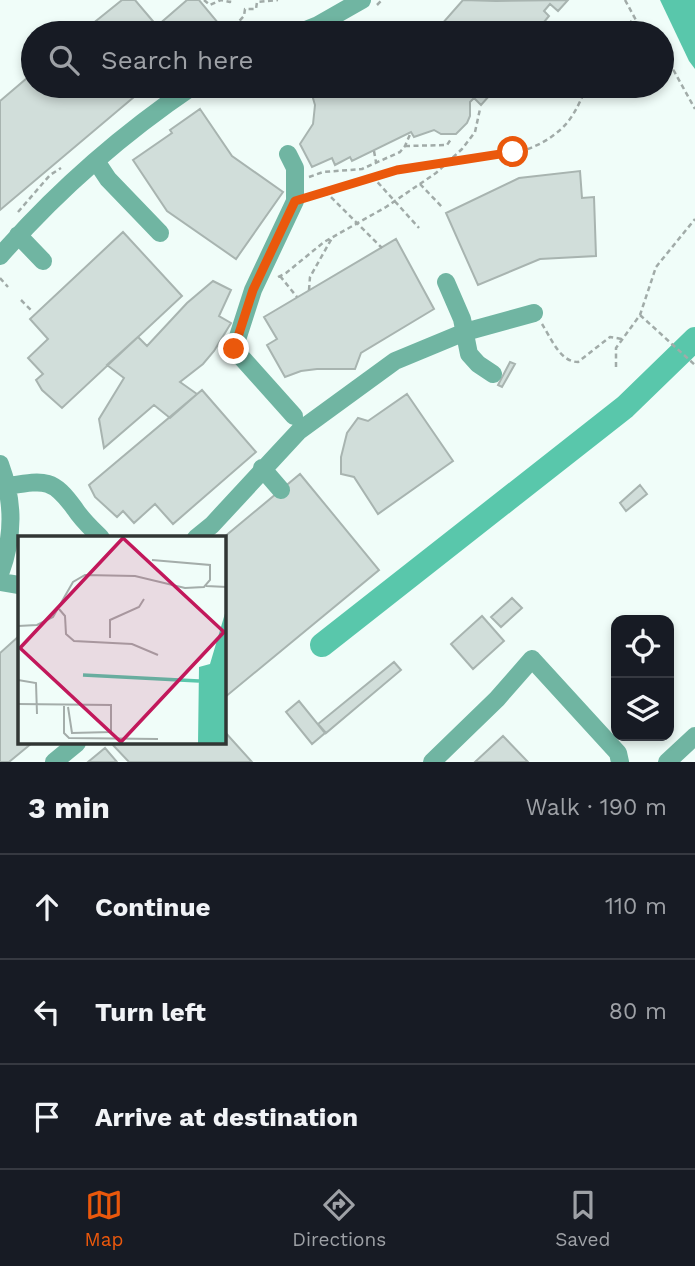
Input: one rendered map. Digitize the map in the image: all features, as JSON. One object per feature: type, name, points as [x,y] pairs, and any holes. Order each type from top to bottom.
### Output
[{"type":"street","points":[[325,21],[362,0]]},
{"type":"street","points":[[39,265],[10,245],[47,205],[96,161],[176,98]]},
{"type":"street","points":[[288,154],[295,168],[295,201],[253,290],[234,349],[294,416]]},
{"type":"street","points":[[96,161],[108,179],[160,233]]},
{"type":"street","points":[[446,282],[457,302],[469,354],[493,374]]},
{"type":"street","points":[[198,536],[212,525],[299,430],[384,368],[439,340],[534,313]]},
{"type":"street","points":[[0,464],[11,504],[11,535],[0,574]]},
{"type":"street","points":[[262,468],[281,490]]},
{"type":"street","points":[[8,486],[34,483],[54,486],[65,495],[99,536]]},
{"type":"street","points":[[0,582],[18,584]]},
{"type":"street","points":[[432,762],[497,699],[532,659],[618,753],[620,762]]},
{"type":"street","points":[[667,762],[695,736]]},
{"type":"street","points":[[54,762],[76,744]]},
{"type":"path","points":[[204,0],[210,5],[230,0]]},
{"type":"path","points":[[239,21],[244,16],[245,9],[256,9],[257,2],[278,0]]},
{"type":"path","points":[[625,0],[636,21]]},
{"type":"path","points":[[631,21],[634,17]]},
{"type":"path","points":[[674,71],[695,109]]},
{"type":"path","points":[[295,201],[372,176],[422,165],[526,150],[548,139],[564,126],[581,98]]},
{"type":"path","points":[[274,278],[334,236],[420,184],[462,149],[475,132],[480,109]]},
{"type":"path","points":[[295,176],[310,178],[323,172],[362,169],[400,152],[411,132]]},
{"type":"path","points":[[405,146],[447,145],[451,139]]},
{"type":"path","points":[[374,150],[376,162]]},
{"type":"path","points":[[13,216],[50,175],[61,168]]},
{"type":"path","points":[[372,176],[419,228]]},
{"type":"path","points":[[420,184],[443,208]]},
{"type":"path","points":[[325,191],[382,248]]},
{"type":"path","points":[[616,367],[614,353],[640,315],[656,267],[695,219]]},
{"type":"path","points":[[309,290],[310,277],[334,236]]},
{"type":"path","points":[[280,276],[297,298]]},
{"type":"path","points":[[0,278],[8,287]]},
{"type":"path","points":[[21,300],[31,310]]},
{"type":"path","points":[[534,313],[559,351],[570,361],[578,362],[610,337],[622,339]]},
{"type":"path","points":[[640,315],[695,365]]},
{"type":"shaded area","points":[[660,0],[695,0],[695,69],[674,29],[674,21],[670,21]]},
{"type":"building","points":[[122,0],[135,0],[153,21],[96,21]]},
{"type":"building","points":[[187,0],[199,0],[216,21],[163,21]]},
{"type":"building","points":[[463,0],[568,0],[558,11],[550,4],[544,11],[549,16],[545,21],[445,21]]},
{"type":"building","points":[[21,83],[21,98],[133,98],[0,210],[0,101]]},
{"type":"building","points":[[313,98],[474,98],[470,102],[467,123],[456,134],[441,134],[434,130],[414,137],[411,132],[352,161],[350,157],[335,165],[332,158],[312,167],[300,144],[313,124]]},
{"type":"building","points":[[474,98],[487,98],[481,105]]},
{"type":"building","points":[[200,109],[232,156],[283,192],[236,259],[167,211],[133,160],[172,133],[170,130]]},
{"type":"building","points":[[580,171],[582,198],[594,197],[596,256],[540,259],[478,285],[446,213],[519,178]]},
{"type":"building","points":[[123,232],[182,296],[62,408],[42,390],[36,380],[43,374],[28,358],[48,339],[30,319]]},
{"type":"building","points":[[396,239],[434,309],[361,353],[355,369],[317,369],[285,377],[267,345],[277,339],[264,317]]},
{"type":"building","points":[[213,281],[231,290],[219,316],[231,323],[203,364],[180,382],[197,394],[170,418],[154,405],[104,448],[99,419],[124,378],[107,365],[138,337],[147,346],[187,303]]},
{"type":"building","points":[[510,362],[515,364],[502,387],[498,385]]},
{"type":"building","points":[[202,390],[256,452],[173,524],[155,504],[134,523],[123,511],[117,517],[95,497],[89,485]]},
{"type":"building","points":[[407,394],[453,461],[378,514],[354,477],[341,474],[341,457],[347,433],[358,418],[368,421]]},
{"type":"building","points":[[300,474],[379,570],[226,696],[226,536]]},
{"type":"building","points":[[640,485],[647,494],[626,511],[620,503]]},
{"type":"building","points":[[512,598],[522,608],[501,627],[491,617]]},
{"type":"building","points":[[482,616],[504,641],[473,669],[451,644]]},
{"type":"building","points":[[18,637],[18,744],[31,744],[9,762],[0,762],[0,653]]},
{"type":"building","points":[[394,662],[401,670],[326,733],[318,724]]},
{"type":"building","points":[[299,701],[325,733],[312,744],[286,712]]},
{"type":"building","points":[[226,733],[252,762],[129,762],[112,744],[226,744]]},
{"type":"building","points":[[503,736],[528,762],[475,762]]},
{"type":"building","points":[[105,748],[117,762],[88,762]]},
{"type":"waterway","points":[[322,645],[625,407],[695,339]]},
{"type":"route","points":[[234,349],[253,290],[295,201],[397,170],[513,152]]}]
